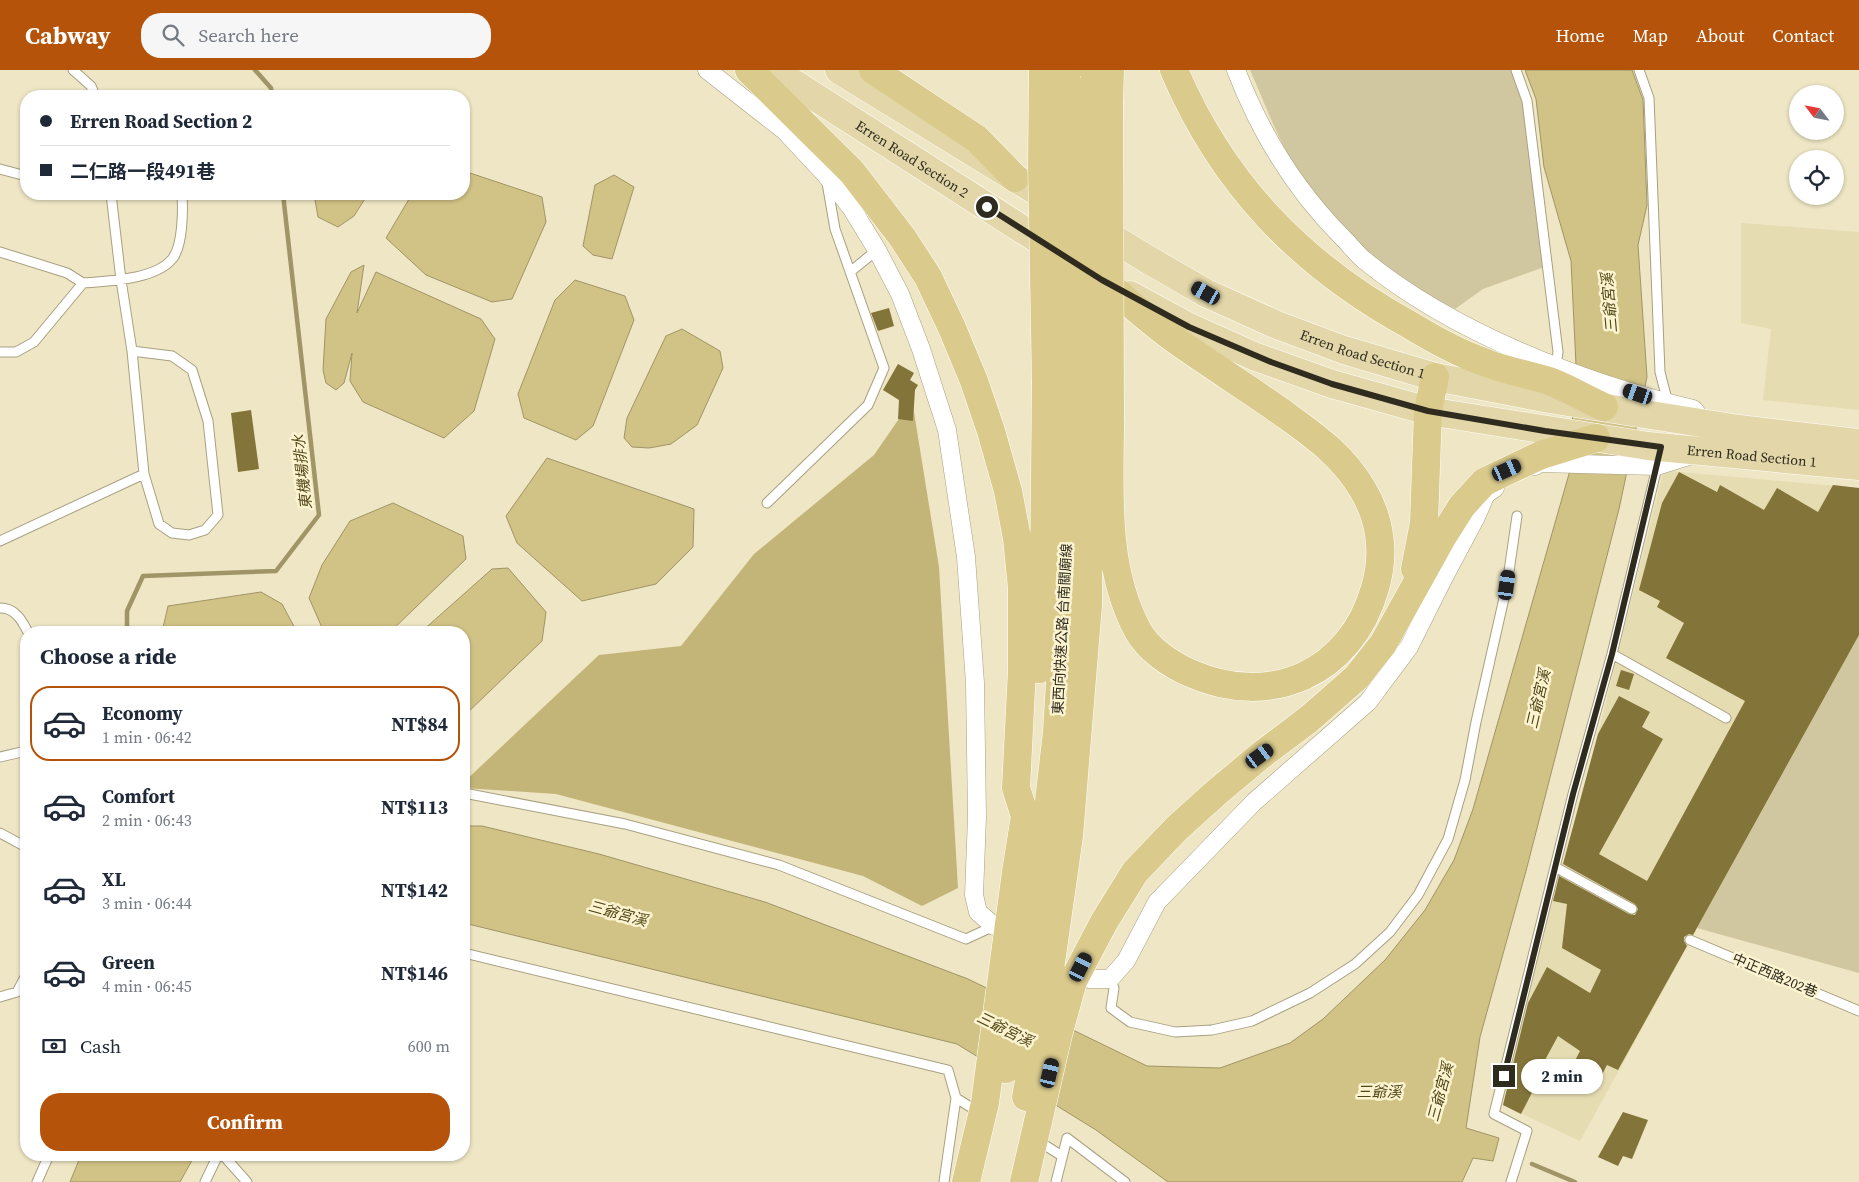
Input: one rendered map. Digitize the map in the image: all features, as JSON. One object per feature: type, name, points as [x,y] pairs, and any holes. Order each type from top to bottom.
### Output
[{"type":"highway","points":[[749,70],[852,172],[902,237],[928,277],[974,381],[991,431],[1017,538],[1022,598],[1022,670],[1016,788],[1025,816],[1040,960],[1058,1035],[1009,1120],[966,1182]]},
{"type":"highway","points":[[873,70],[977,139],[1014,178]]},
{"type":"highway","points":[[1025,816],[1036,726],[1044,572],[1078,401],[1077,79],[1110,70]]},
{"type":"highway","points":[[1174,70],[1219,155],[1260,208],[1295,245],[1336,279],[1377,307],[1430,337],[1484,362],[1553,373],[1604,407]]},
{"type":"highway","name":"東西向快速公路 台南關廟線","points":[[1008,1182],[1009,1120],[1040,960],[1046,827],[1057,732],[1078,401],[1077,79]]},
{"type":"highway","points":[[1078,401],[1110,516],[1114,565],[1126,605],[1139,633],[1157,652],[1180,669],[1207,681],[1236,687],[1265,687],[1294,679],[1321,667],[1343,649],[1361,626],[1379,576],[1381,547],[1377,519],[1364,491],[1345,465],[1324,442],[1174,339],[1102,280]]},
{"type":"highway","points":[[1405,604],[1420,550],[1424,523],[1428,411],[1435,377]]},
{"type":"highway","points":[[1040,960],[1104,922],[1135,872],[1177,828],[1216,792],[1309,719],[1357,677],[1382,644],[1462,506],[1484,482],[1542,450],[1596,438]]},
{"type":"highway","points":[[1009,1120],[1024,1182]]},
{"type":"highway","name":"東西向快速公路 台南關廟線","points":[[984,1182],[1009,1120]]},
{"type":"main road","name":"Erren Road Section 2","points":[[773,70],[1102,280]]},
{"type":"main road","points":[[839,70],[1014,178]]},
{"type":"main road","name":"Erren Road Section 1","points":[[1014,178],[1206,293],[1277,325],[1344,350],[1435,377],[1553,373]]},
{"type":"main road","points":[[1102,280],[1189,327],[1256,357],[1332,384],[1428,411],[1542,450]]},
{"type":"main road","name":"Erren Road Section 1","points":[[1604,407],[1658,406],[1712,425],[1859,443]]},
{"type":"main road","name":"Erren Road Section 1","points":[[1596,438],[1653,456],[1702,451],[1859,466]]},
{"type":"street","points":[[707,70],[784,131],[826,175],[852,209],[877,250],[900,294],[921,350],[947,430],[966,557],[975,683],[977,817],[974,895],[978,912],[1040,960],[1110,979],[1126,961],[1158,902],[1164,895],[1254,802],[1368,702],[1409,647],[1486,494],[1515,476],[1542,450],[1653,456]]},
{"type":"street","points":[[1236,70],[1243,89],[1275,152],[1321,217],[1362,259],[1409,294],[1553,373],[1658,406]]},
{"type":"lane","points":[[73,70],[91,86],[92,90]]},
{"type":"lane","points":[[1516,70],[1527,101],[1553,373]]},
{"type":"lane","points":[[1639,70],[1649,98],[1660,372],[1658,406]]},
{"type":"lane","points":[[0,169],[20,174]]},
{"type":"lane","points":[[767,504],[868,405],[884,368],[835,229],[826,175]]},
{"type":"lane","points":[[111,200],[132,351],[144,474],[160,524],[172,533],[189,535],[206,530],[218,515],[208,421],[192,370],[172,356],[132,351]]},
{"type":"lane","points":[[0,252],[67,273],[82,283],[121,280],[156,271],[173,258],[181,237],[182,200]]},
{"type":"lane","points":[[850,272],[877,250]]},
{"type":"lane","points":[[0,352],[16,352],[34,342],[82,283]]},
{"type":"lane","points":[[1511,1182],[1527,1131],[1494,1114],[1573,794],[1612,654],[1653,456]]},
{"type":"lane","points":[[0,540],[144,474]]},
{"type":"lane","points":[[1110,979],[1114,988],[1111,1008],[1130,1022],[1175,1032],[1212,1030],[1252,1021],[1310,994],[1355,964],[1390,932],[1418,895],[1448,839],[1465,780],[1507,585],[1517,516]]},
{"type":"lane","points":[[0,608],[18,615],[24,626]]},
{"type":"lane","points":[[1612,654],[1726,718]]},
{"type":"lane","points":[[0,757],[20,752]]},
{"type":"lane","points":[[470,794],[625,824],[779,865],[966,939],[1040,960]]},
{"type":"lane","points":[[0,832],[20,844]]},
{"type":"lane","points":[[1555,867],[1632,909]]},
{"type":"lane","name":"中正西路202巷","points":[[1690,940],[1859,1011]]},
{"type":"lane","points":[[470,954],[948,1070],[956,1098],[944,1182]]},
{"type":"lane","points":[[0,997],[17,992],[20,986]]},
{"type":"lane","points":[[956,1098],[1009,1120],[1062,1156]]},
{"type":"lane","points":[[1056,1182],[1067,1138],[1125,1182]]},
{"type":"lane","points":[[37,1182],[46,1161]]},
{"type":"lane","points":[[205,1182],[215,1161]]},
{"type":"lane","points":[[228,1161],[247,1182]]},
{"type":"shaded area","points":[[1250,70],[1516,70],[1527,101],[1547,266],[1483,289],[1455,309],[1407,281],[1341,227],[1306,184],[1280,138]]},
{"type":"shaded area","points":[[1741,223],[1859,232],[1859,410],[1763,400],[1771,329],[1741,323]]},
{"type":"shaded area","points":[[912,400],[939,567],[958,888],[922,906],[863,876],[556,794],[470,788],[470,776],[599,655],[681,646],[754,554],[874,455]]},
{"type":"shaded area","points":[[1664,469],[1679,472],[1859,488],[1859,635],[1580,1141],[1503,1105],[1525,1008],[1598,734]]},
{"type":"shaded area","points":[[1859,635],[1859,973],[1697,928]]},
{"type":"water","name":"三爺溪","points":[[1525,70],[1632,70],[1643,100],[1647,205],[1638,245],[1647,377],[1619,509],[1526,871],[1480,1037],[1466,1128],[1499,1138],[1493,1161],[1473,1158],[1462,1182],[1168,1182],[1096,1130],[957,1044],[470,924],[470,826],[482,826],[599,854],[765,902],[968,979],[1147,1066],[1220,1068],[1290,1043],[1323,1019],[1385,960],[1425,910],[1454,860],[1473,809],[1569,474],[1576,365],[1571,261],[1544,167],[1536,99]]},
{"type":"water","points":[[470,173],[542,197],[546,222],[512,299],[492,302],[426,275],[386,238],[408,200],[470,200]]},
{"type":"water","points":[[614,175],[634,187],[612,259],[593,255],[583,246],[595,185]]},
{"type":"water","points":[[315,200],[364,200],[354,216],[338,227],[318,217]]},
{"type":"water","points":[[364,265],[357,313],[376,272],[481,319],[495,339],[474,411],[444,438],[363,402],[350,381],[352,353],[344,383],[336,390],[326,383],[323,370],[326,319],[351,272]]},
{"type":"water","points":[[575,280],[625,296],[634,320],[593,426],[576,440],[524,418],[518,394],[555,300]]},
{"type":"water","points":[[682,329],[720,351],[723,368],[697,425],[671,444],[649,448],[632,447],[624,438],[627,418],[666,336]]},
{"type":"water","points":[[547,458],[694,509],[693,547],[656,584],[582,601],[517,543],[506,516]]},
{"type":"water","points":[[393,503],[463,536],[466,559],[396,626],[321,626],[309,598],[322,565],[350,521]]},
{"type":"water","points":[[508,568],[546,612],[542,641],[470,710],[470,626],[428,626],[492,569]]},
{"type":"water","points":[[261,592],[282,604],[294,626],[163,626],[168,606]]},
{"type":"water","points":[[79,1161],[192,1161],[180,1182],[70,1182]]},
{"type":"building","points":[[889,308],[894,326],[878,331],[871,313]]},
{"type":"building","points":[[898,364],[914,373],[910,380],[918,385],[915,390],[913,421],[898,419],[899,400],[883,390]]},
{"type":"building","points":[[251,410],[259,469],[238,472],[231,413]]},
{"type":"building","points":[[1679,472],[1717,492],[1720,485],[1764,510],[1777,488],[1818,512],[1833,485],[1859,488],[1859,635],[1693,935],[1689,934],[1684,937],[1687,946],[1618,1070],[1607,1065],[1595,1088],[1568,1074],[1580,1051],[1558,1036],[1538,1073],[1541,1075],[1521,1114],[1503,1105],[1528,1003],[1547,967],[1590,993],[1601,970],[1562,948],[1567,904],[1553,901],[1559,876],[1629,914],[1635,915],[1638,909],[1635,904],[1563,864],[1598,734],[1619,696],[1650,712],[1642,727],[1663,739],[1599,854],[1647,881],[1745,701],[1666,658],[1684,623],[1657,607],[1660,601],[1639,590],[1662,503]]},
{"type":"building","points":[[1621,670],[1634,674],[1629,690],[1616,686]]},
{"type":"building","points":[[1623,1112],[1648,1120],[1632,1159],[1623,1156],[1618,1166],[1598,1157]]},
{"type":"waterway","name":"東機場排水","points":[[255,70],[271,90]]},
{"type":"waterway","name":"東機場排水","points":[[127,626],[127,611],[143,576],[276,571],[319,515],[284,200]]},
{"type":"waterway","points":[[1532,1164],[1575,1182]]},
{"type":"route","points":[[987,207],[1102,280],[1189,327],[1256,357],[1332,384],[1428,411],[1545,431],[1661,447],[1612,654],[1573,794],[1504,1076]]},
{"type":"water label","name":"三爺宮溪","points":[[1609,303]]},
{"type":"water label","name":"三爺宮溪","points":[[1538,699]]},
{"type":"water label","name":"三爺宮溪","points":[[618,913]]},
{"type":"water label","name":"三爺宮溪","points":[[1005,1029]]},
{"type":"water label","name":"三爺宮溪","points":[[1440,1092]]}]
